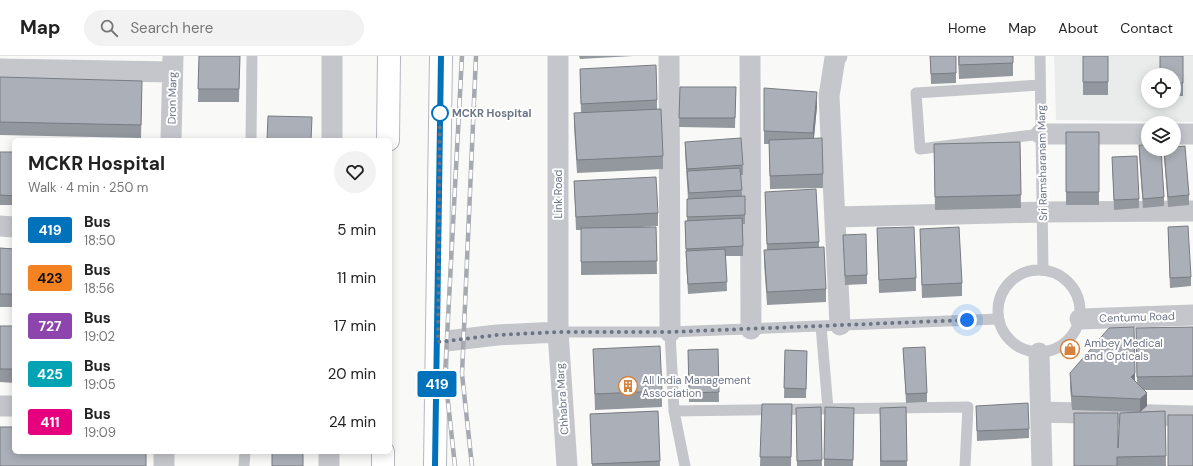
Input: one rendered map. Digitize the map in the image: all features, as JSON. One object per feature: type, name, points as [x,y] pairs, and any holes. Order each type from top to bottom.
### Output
[{"type":"main road","points":[[388,138],[389,56]]},
{"type":"main road","points":[[435,466],[441,56]]},
{"type":"main road","points":[[383,454],[383,466]]},
{"type":"street","points":[[332,56],[332,138]]},
{"type":"street","name":"Link Road","points":[[558,56],[558,332]]},
{"type":"street","points":[[670,56],[670,332]]},
{"type":"street","points":[[750,56],[751,329]]},
{"type":"street","points":[[831,325],[835,216],[829,96],[835,58],[837,56]]},
{"type":"street","points":[[0,69],[172,64]]},
{"type":"street","name":"Dron Marg","points":[[171,138],[172,64]]},
{"type":"street","points":[[1041,134],[1141,134]]},
{"type":"street","points":[[1181,134],[1193,134]]},
{"type":"street","points":[[835,216],[1043,212],[1193,212]]},
{"type":"street","points":[[0,226],[12,227]]},
{"type":"street","name":"Centumu Road","points":[[1080,319],[1193,315]]},
{"type":"street","points":[[438,342],[497,335],[558,332]]},
{"type":"street","name":"Chhabra Marg","points":[[558,332],[567,466]]},
{"type":"street","points":[[1039,352],[1042,412],[1042,466]]},
{"type":"street","points":[[0,406],[12,406]]},
{"type":"street","points":[[1042,412],[1193,416]]},
{"type":"street","points":[[164,454],[164,466]]},
{"type":"street","points":[[329,454],[329,466]]},
{"type":"lane","points":[[251,138],[252,56]]},
{"type":"lane","name":"Sri Ramsharanam Marg","points":[[1040,56],[1044,270]]},
{"type":"lane","points":[[1040,85],[916,94],[920,149],[1041,134]]},
{"type":"lane","points":[[1044,270],[1057,273],[1069,282],[1077,294],[1080,304],[1080,319],[1075,332],[1065,343],[1053,350],[1039,352],[1025,350],[1012,343],[1004,332],[998,319],[998,304],[1003,291],[1012,280],[1029,271],[1044,270]]},
{"type":"lane","points":[[558,332],[670,332],[998,319]]},
{"type":"lane","points":[[828,409],[831,325]]},
{"type":"lane","points":[[670,332],[674,411],[685,466]]},
{"type":"lane","points":[[674,411],[968,407],[965,466]]},
{"type":"lane","points":[[244,466],[245,454]]},
{"type":"shaded area","points":[[1054,56],[1193,56],[1193,122],[1181,122],[1181,116],[1141,116],[1141,121],[1056,120]]},
{"type":"building","points":[[199,56],[240,56],[239,89],[198,89]]},
{"type":"building","points":[[930,56],[956,56],[956,73],[931,74]]},
{"type":"building","points":[[959,56],[1013,56],[1013,63],[959,65]]},
{"type":"building","points":[[1083,56],[1108,56],[1108,82],[1083,82]]},
{"type":"building","points":[[1160,56],[1183,56],[1183,83],[1181,83],[1181,68],[1160,68]]},
{"type":"building","points":[[656,65],[657,100],[581,104],[580,69]]},
{"type":"building","points":[[0,77],[142,81],[141,125],[0,122]]},
{"type":"building","points":[[680,87],[736,87],[735,118],[679,118]]},
{"type":"building","points":[[764,88],[817,92],[813,133],[764,131]]},
{"type":"building","points":[[661,109],[663,156],[577,160],[574,113]]},
{"type":"building","points":[[268,116],[312,117],[311,138],[267,138]]},
{"type":"building","points":[[1066,132],[1099,132],[1099,192],[1066,192]]},
{"type":"building","points":[[741,138],[743,165],[687,169],[685,142]]},
{"type":"building","points":[[822,138],[823,174],[770,176],[769,140]]},
{"type":"building","points":[[1020,142],[1021,195],[935,197],[934,144]]},
{"type":"building","points":[[1139,145],[1141,145],[1141,156],[1161,156],[1164,197],[1143,199]]},
{"type":"building","points":[[1181,146],[1185,146],[1189,195],[1168,197],[1165,156],[1181,156]]},
{"type":"building","points":[[0,152],[12,152],[12,196],[0,195]]},
{"type":"building","points":[[1137,156],[1139,199],[1114,200],[1112,157]]},
{"type":"building","points":[[740,168],[742,190],[689,193],[687,171]]},
{"type":"building","points":[[656,177],[658,213],[576,217],[574,181]]},
{"type":"building","points":[[816,189],[819,242],[767,244],[765,192]]},
{"type":"building","points":[[745,196],[745,215],[687,217],[687,199]]},
{"type":"building","points":[[742,218],[743,246],[686,249],[685,221]]},
{"type":"building","points":[[1188,226],[1191,277],[1170,278],[1168,227]]},
{"type":"building","points":[[656,227],[657,261],[581,262],[581,228]]},
{"type":"building","points":[[914,227],[916,278],[879,280],[877,228]]},
{"type":"building","points":[[959,227],[962,283],[922,285],[920,229]]},
{"type":"building","points":[[866,234],[867,275],[845,276],[843,235]]},
{"type":"building","points":[[824,247],[826,289],[767,292],[764,250]]},
{"type":"building","points":[[0,248],[12,249],[12,294],[0,294]]},
{"type":"building","points":[[725,249],[727,282],[688,284],[686,251]]},
{"type":"building","points":[[0,326],[12,326],[12,369],[0,369]]},
{"type":"building","points":[[1134,327],[1135,373],[1131,377],[1147,393],[1140,399],[1072,396],[1070,373],[1109,328]]},
{"type":"building","points":[[1193,327],[1193,376],[1137,377],[1136,328]]},
{"type":"building","name":"All India Management Association","points":[[660,346],[662,391],[595,394],[593,349]]},
{"type":"building","points":[[925,347],[927,393],[906,394],[903,348]]},
{"type":"building","points":[[718,349],[719,392],[689,393],[688,350]]},
{"type":"building","points":[[785,350],[807,351],[806,389],[784,388]]},
{"type":"building","points":[[1028,403],[1029,429],[977,431],[976,406]]},
{"type":"building","points":[[762,404],[792,404],[791,457],[760,457]]},
{"type":"building","points":[[821,407],[822,460],[797,461],[796,408]]},
{"type":"building","points":[[825,407],[854,408],[853,460],[824,459]]},
{"type":"building","points":[[906,407],[907,461],[881,461],[880,408]]},
{"type":"building","points":[[658,411],[660,461],[592,464],[590,414]]},
{"type":"building","points":[[1165,411],[1166,456],[1117,457],[1117,466],[1074,466],[1074,413],[1118,413],[1118,448],[1120,413]]},
{"type":"building","points":[[1168,415],[1193,415],[1193,466],[1168,466]]},
{"type":"building","points":[[0,427],[12,427],[12,454],[146,454],[146,466],[0,466]]},
{"type":"building","points":[[272,454],[303,454],[303,466],[272,466]]},
{"type":"railway","points":[[455,466],[445,375],[462,56]]},
{"type":"railway","points":[[472,466],[462,374],[476,56]]},
{"type":"bus line","name":"419","points":[[435,466],[441,56]]},
{"type":"place","name":"MCKR Hospital","points":[[440,113]]},
{"type":"place","name":"Ambey Medical and Opticals","points":[[1070,349]]},
{"type":"place","name":"All India Management Association","points":[[628,386]]},
{"type":"route","points":[[440,113],[438,342],[497,335],[558,332],[670,332],[967,320]]}]
